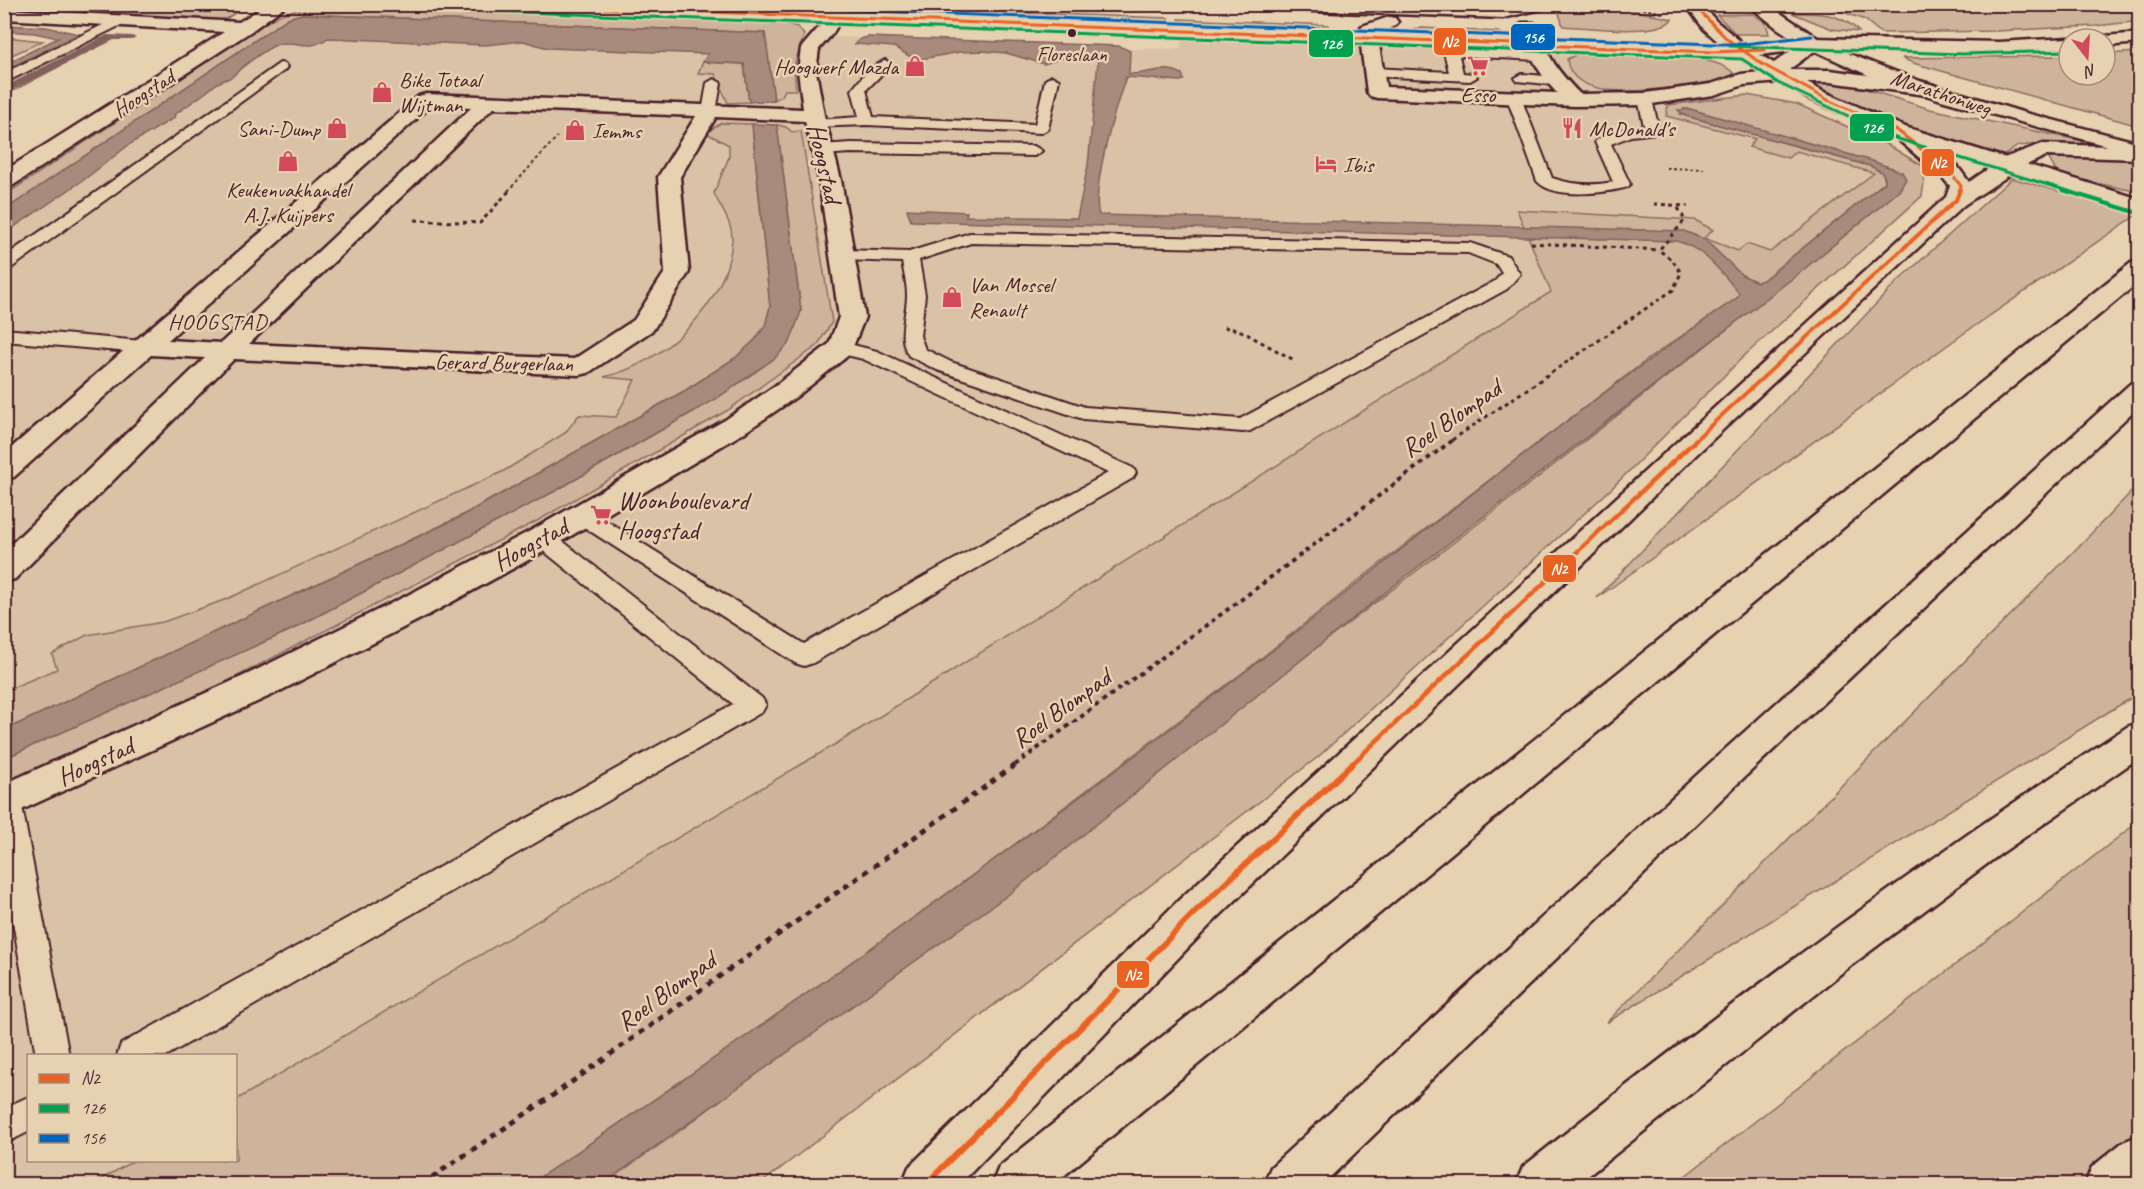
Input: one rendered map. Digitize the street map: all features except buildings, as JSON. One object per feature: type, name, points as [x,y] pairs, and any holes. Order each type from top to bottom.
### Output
[{"type":"main road","name":"Hoogstad","points":[[4,181],[280,4]]},
{"type":"main road","points":[[493,4],[838,11],[1369,39],[1537,51],[1744,52],[1813,43]]},
{"type":"main road","points":[[938,4],[1528,27],[1813,43],[1999,47],[2057,44]]},
{"type":"main road","points":[[1254,4],[1473,13],[1503,13],[1538,5]]},
{"type":"main road","name":"Marathonweg","points":[[1693,4],[1727,39],[1744,52],[1830,101],[1898,131],[2139,206]]},
{"type":"main road","name":"Marathonweg","points":[[1755,4],[1787,28],[1813,43],[1926,89],[2139,151]]},
{"type":"main road","name":"Hoogstad","points":[[5,801],[261,684],[418,605],[543,538],[735,426],[786,391],[841,348],[852,317],[830,180],[817,130],[807,71],[810,48],[838,11]]},
{"type":"main road","points":[[4,14],[244,28]]},
{"type":"main road","points":[[1389,22],[1368,30],[1377,92],[1575,100],[1645,99],[1714,89],[1741,80],[1781,75],[1830,76],[1926,89]]},
{"type":"main road","points":[[1528,27],[1537,51],[1556,81],[1575,100]]},
{"type":"main road","points":[[2117,40],[2139,38]]},
{"type":"main road","points":[[1781,75],[1781,67],[1813,43]]},
{"type":"main road","points":[[1714,89],[1756,91],[1830,101]]},
{"type":"main road","points":[[4,470],[426,100],[709,112],[817,130]]},
{"type":"main road","points":[[4,571],[227,351],[487,102]]},
{"type":"main road","name":"Gerard Burgerlaan","points":[[142,348],[579,367],[644,325],[678,272],[669,177],[709,112]]},
{"type":"main road","points":[[1898,131],[1950,172],[1961,186],[1956,200]]},
{"type":"main road","points":[[926,1185],[1194,912],[1689,446],[1956,200],[2026,155],[2042,150],[2065,148],[2139,151]]},
{"type":"main road","points":[[1016,1185],[2139,268]]},
{"type":"main road","points":[[1288,1185],[1723,774],[2139,390]]},
{"type":"main road","points":[[1540,1185],[1638,1104],[1846,941],[2024,814],[2139,737]]},
{"type":"main road","points":[[2109,1185],[2139,1159]]},
{"type":"lane","points":[[4,79],[119,21]]},
{"type":"lane","points":[[1374,72],[1463,76],[1451,52],[1537,51]]},
{"type":"lane","points":[[867,121],[860,90],[872,74],[885,64]]},
{"type":"lane","points":[[4,265],[280,67]]},
{"type":"lane","points":[[1426,74],[1473,96]]},
{"type":"lane","points":[[1522,78],[1556,81]]},
{"type":"lane","points":[[817,130],[867,121],[1041,129],[1052,80]]},
{"type":"lane","points":[[709,112],[714,83]]},
{"type":"lane","points":[[1514,98],[1545,181],[1559,187],[1605,190],[1622,184],[1603,142],[1628,132],[1652,130],[1645,99]]},
{"type":"lane","points":[[817,130],[850,148],[1034,151]]},
{"type":"lane","points":[[843,255],[910,257],[970,238],[1470,248],[1502,260],[1511,274],[1501,285],[1243,426],[1083,413],[944,366],[916,352],[911,336],[916,296],[910,257]]},
{"type":"lane","points":[[4,335],[142,348]]},
{"type":"lane","points":[[581,515],[804,656],[1125,472],[870,356],[841,348]]},
{"type":"lane","points":[[137,1054],[753,705],[543,538]]},
{"type":"lane","points":[[5,801],[53,1054]]},
{"type":"lane","points":[[4,1127],[27,1115]]},
{"type":"path","points":[[1619,4],[1669,13]]},
{"type":"path","points":[[414,220],[480,223],[584,107]]},
{"type":"path","points":[[1666,168],[1704,169]]},
{"type":"path","points":[[1654,204],[1688,206]]},
{"type":"path","name":"Roel Blompad","points":[[422,1185],[552,1096],[1097,706],[1436,451],[1673,290],[1681,273],[1673,261],[1659,250],[1685,220],[1677,206]]},
{"type":"path","points":[[1224,327],[1241,331],[1296,361],[1344,371]]},
{"type":"shaded area","points":[[227,4],[243,8],[218,24],[5,11],[4,5]]},
{"type":"shaded area","points":[[348,4],[422,9],[772,21],[798,27],[804,35],[794,66],[796,90],[785,90],[782,96],[774,100],[765,33],[302,14],[288,18],[5,210],[5,195],[270,20],[298,9]]},
{"type":"shaded area","points":[[1579,4],[1609,5],[1672,19],[1665,25],[1638,29],[1563,26],[1558,10]]},
{"type":"shaded area","points":[[1834,4],[2093,4],[2095,7],[2112,7],[2139,4],[2140,21],[2096,26],[1995,31],[1881,33],[1865,20],[1831,8]]},
{"type":"shaded area","points":[[607,5],[794,5],[809,6],[809,9],[798,12]]},
{"type":"shaded area","points":[[904,9],[1168,18],[1167,26],[900,16]]},
{"type":"shaded area","name":"Woonboulevard Hoogstad","points":[[250,12],[1112,49],[1181,49],[1182,40],[1664,57],[1735,101],[1874,172],[1770,252],[1747,244],[1738,251],[1703,238],[1712,231],[1517,211],[1551,292],[844,739],[237,1099],[237,1054],[27,1054],[27,1162],[131,1162],[93,1184],[5,1184],[5,172],[218,36]]},
{"type":"shaded area","points":[[1792,13],[1836,17],[1852,25],[1859,32],[1832,29]]},
{"type":"shaded area","points":[[302,14],[765,33],[774,100],[749,102],[744,64],[703,62],[708,54],[548,48],[523,41],[485,45],[328,38],[314,45],[278,44],[254,58],[231,77],[216,84],[175,114],[174,118],[130,144],[85,179],[5,233],[5,210],[288,18]]},
{"type":"shaded area","points":[[1753,14],[1766,23],[1769,34],[1736,34],[1717,15]]},
{"type":"shaded area","points":[[1179,19],[1329,25],[1330,32],[1178,26]]},
{"type":"shaded area","points":[[5,25],[46,27],[79,34],[5,70],[5,64],[58,38],[34,33],[5,31]]},
{"type":"shaded area","points":[[1422,28],[1498,32],[1517,39],[1395,35]]},
{"type":"shaded area","points":[[77,35],[110,40],[5,95],[5,70]]},
{"type":"shaded area","points":[[5,37],[43,41],[5,58]]},
{"type":"shaded area","points":[[868,37],[1119,46],[1130,51],[1129,74],[1168,70],[1182,74],[1184,80],[1180,81],[1126,77],[1101,167],[1097,202],[1099,215],[1684,231],[1704,239],[1742,275],[1757,282],[1763,280],[1885,182],[1884,176],[1870,166],[1686,116],[1678,110],[1690,109],[1872,161],[1902,172],[1906,179],[1899,191],[1797,275],[1396,584],[1012,892],[603,1184],[530,1184],[802,997],[1070,804],[1246,671],[1550,434],[1737,298],[1739,293],[1703,255],[1686,244],[1676,241],[911,221],[907,209],[967,212],[966,216],[1077,218],[1088,165],[1098,61],[1094,57],[1076,54],[1044,64],[1006,53],[983,51],[960,52],[916,60],[894,47],[855,44],[860,39]]},
{"type":"shaded area","points":[[2139,52],[2139,126],[1902,58],[2057,56],[2057,87],[2117,87],[2117,53]]},
{"type":"shaded area","points":[[1578,54],[1686,57],[1724,66],[1734,74],[1723,80],[1660,89],[1609,90],[1588,85],[1573,75],[1567,59]]},
{"type":"shaded area","points":[[703,62],[744,64],[749,102],[728,103],[715,74],[698,73]]},
{"type":"shaded area","points":[[1814,80],[1843,82],[1930,109],[2083,141],[2082,145],[2054,143],[2018,146],[2000,158],[1895,123],[1813,84]]},
{"type":"shaded area","points":[[1747,95],[1797,104],[1888,145],[1926,168],[1922,196],[1743,357],[1611,489],[1318,757],[760,1184],[603,1184],[677,1133],[1292,666],[1749,312],[1899,191],[1893,168],[1690,109],[1683,109],[1680,114],[1870,166],[1883,173],[1885,182],[1763,280],[1648,359],[1373,569],[1245,671],[990,863],[812,992],[530,1184],[93,1184],[131,1162],[237,1162],[237,1099],[844,739],[1551,292],[1517,210],[1695,220],[1713,230],[1704,238],[1738,251],[1747,244],[1770,252],[1874,173],[1796,151],[1788,158],[1749,147],[1755,139],[1666,116],[1668,105]]},
{"type":"shaded area","points":[[721,123],[752,124],[770,307],[765,326],[755,340],[735,358],[686,390],[459,517],[5,730],[4,691],[57,669],[52,654],[87,635],[163,622],[227,599],[504,471],[565,433],[579,415],[616,417],[635,380],[604,377],[627,370],[670,345],[706,308],[719,286],[728,263],[732,233],[714,193],[729,157],[729,145],[706,133]]},
{"type":"shaded area","points":[[752,124],[777,125],[801,311],[790,342],[775,358],[717,398],[557,490],[291,630],[5,758],[5,730],[460,517],[686,390],[735,358],[755,340],[765,326],[770,307]]},
{"type":"shaded area","points":[[777,125],[786,127],[792,132],[801,131],[832,322],[817,346],[728,410],[539,520],[203,694],[5,782],[4,758],[291,630],[557,490],[717,398],[775,358],[801,311]]},
{"type":"shaded area","points":[[2107,154],[2139,161],[2139,192],[2058,175],[2049,159],[2053,155]]},
{"type":"shaded area","points":[[2012,178],[2138,214],[1963,334],[1597,598],[1896,283]]},
{"type":"shaded area","points":[[2139,484],[2139,693],[1606,1023],[2082,543]]},
{"type":"shaded area","points":[[2139,821],[2139,1184],[1675,1184]]},
{"type":"waterway","points":[[4,91],[113,37]]},
{"type":"waterway","points":[[113,37],[132,38]]},
{"type":"transit line","name":"N2","points":[[506,4],[1713,52],[1765,50]]},
{"type":"transit line","name":"156","points":[[696,4],[1713,44],[1744,44],[1812,36]]},
{"type":"transit line","name":"N2","points":[[926,1184],[1195,912],[1689,446],[1956,200],[1961,186],[1950,172],[1898,131],[1830,101],[1762,64],[1727,39],[1693,4]]},
{"type":"transit line","name":"126","points":[[493,11],[1742,59],[1778,83],[1895,138],[2138,213]]},
{"type":"transit line","name":"126","points":[[1730,46],[1963,54],[2057,51]]},
{"type":"place","name":"Floreslaan","points":[[1072,33]]},
{"type":"place","name":"Hoogwerf Mazda","points":[[915,66]]},
{"type":"place","name":"Esso","points":[[1478,66]]},
{"type":"place","name":"Bike Totaal Wijtman","points":[[382,92]]},
{"type":"place","name":"Sani-Dump","points":[[337,128]]},
{"type":"place","name":"McDonald's","points":[[1572,128]]},
{"type":"place","name":"Iemms","points":[[575,130]]},
{"type":"place","name":"Keukenvakhandel A.J. Kuijpers","points":[[288,161]]},
{"type":"place","name":"Ibis","points":[[1326,164]]},
{"type":"place","name":"Van Mossel Renault","points":[[952,297]]},
{"type":"place","name":"Woonboulevard Hoogstad","points":[[601,515]]},
{"type":"district","name":"HOOGSTAD","points":[[218,321]]}]
